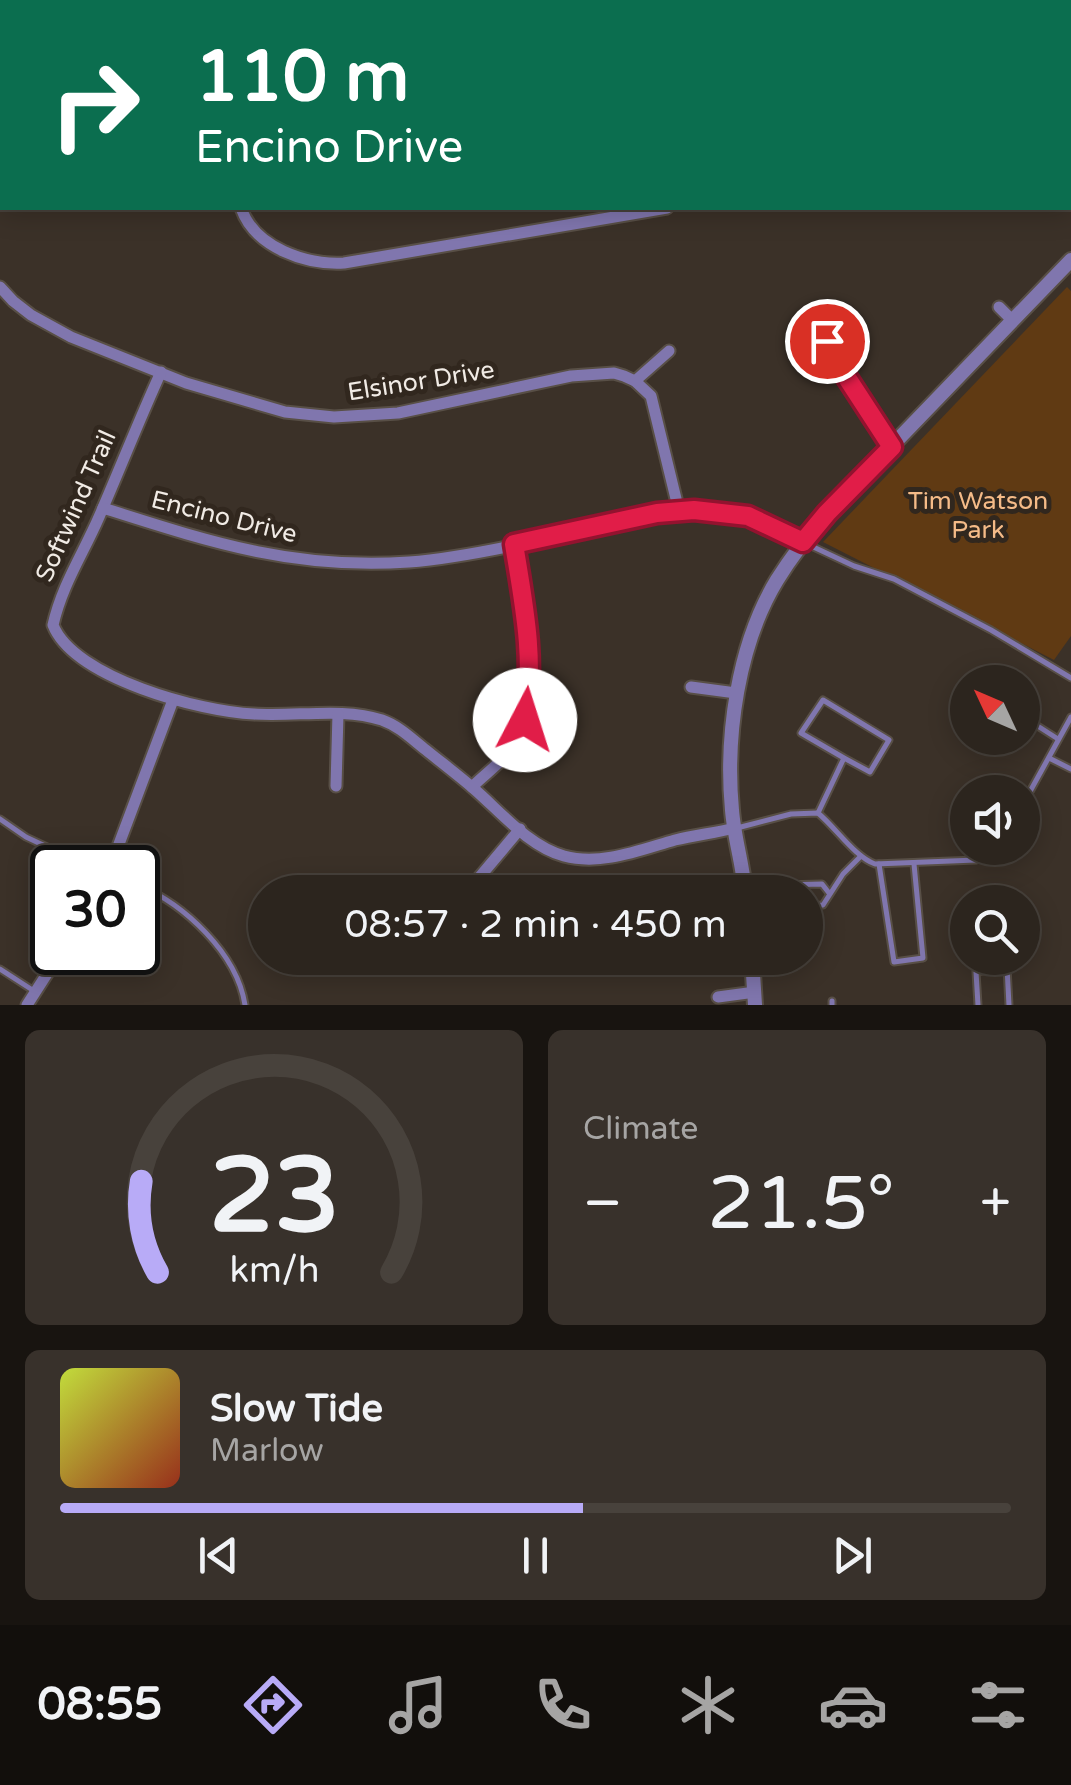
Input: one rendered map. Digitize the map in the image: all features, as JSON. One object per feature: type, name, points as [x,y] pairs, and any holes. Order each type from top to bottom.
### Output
[{"type":"street","points":[[242,210],[258,234],[272,244],[304,260],[325,264],[344,264],[656,210]]},
{"type":"street","points":[[742,875],[731,808],[732,731],[736,694],[766,601],[803,542],[827,513],[1069,265]]},
{"type":"street","name":"Elsinor Drive","points":[[0,287],[31,315],[71,336],[161,372],[285,412],[334,417],[398,412],[572,376],[614,373],[635,381]]},
{"type":"street","points":[[999,307],[1013,321]]},
{"type":"street","points":[[827,341],[892,447]]},
{"type":"street","points":[[668,351],[635,381],[651,396],[655,406],[679,511]]},
{"type":"street","name":"Softwind Trail","points":[[161,372],[103,508],[59,597],[53,624],[65,644],[98,669],[173,700],[250,714],[338,714],[383,720],[472,787],[530,838],[564,856],[594,860],[734,828]]},
{"type":"street","name":"Encino Drive","points":[[103,508],[217,544],[300,560],[352,564],[413,562],[657,513],[694,510],[748,516],[803,542]]},
{"type":"street","points":[[472,787],[518,740],[525,720],[530,690],[530,643],[514,544]]},
{"type":"street","points":[[690,687],[736,694]]},
{"type":"street","points":[[119,845],[173,700]]},
{"type":"street","points":[[336,786],[338,714]]},
{"type":"street","points":[[481,875],[520,829]]},
{"type":"street","points":[[27,1005],[47,975]]},
{"type":"street","points":[[718,997],[755,998]]},
{"type":"lane","points":[[803,542],[854,566],[894,579],[1071,678]]},
{"type":"lane","points":[[822,700],[889,740],[870,772],[844,758],[801,733],[822,700]]},
{"type":"lane","points":[[1039,775],[1070,720]]},
{"type":"lane","points":[[1040,728],[1059,740]]},
{"type":"lane","points":[[818,814],[844,758]]},
{"type":"lane","points":[[1049,758],[1071,769]]},
{"type":"lane","points":[[734,828],[790,814],[818,814],[867,861],[950,862]]},
{"type":"lane","points":[[0,820],[43,845]]},
{"type":"lane","points":[[823,903],[861,856]]},
{"type":"lane","points":[[879,864],[894,962],[922,958],[914,864]]},
{"type":"lane","points":[[823,885],[829,893]]},
{"type":"lane","points":[[160,897],[176,906],[224,956],[238,980],[245,1005]]},
{"type":"lane","points":[[978,1005],[976,972],[1007,967],[1009,1005]]},
{"type":"lane","points":[[1,971],[36,993]]},
{"type":"green space","name":"Tim Watson Park","points":[[1067,287],[1071,291],[1071,636],[1054,660],[823,542]]},
{"type":"route","points":[[525,720],[530,690],[530,643],[514,544],[657,513],[694,510],[748,516],[803,542],[892,447],[827,341]]}]
